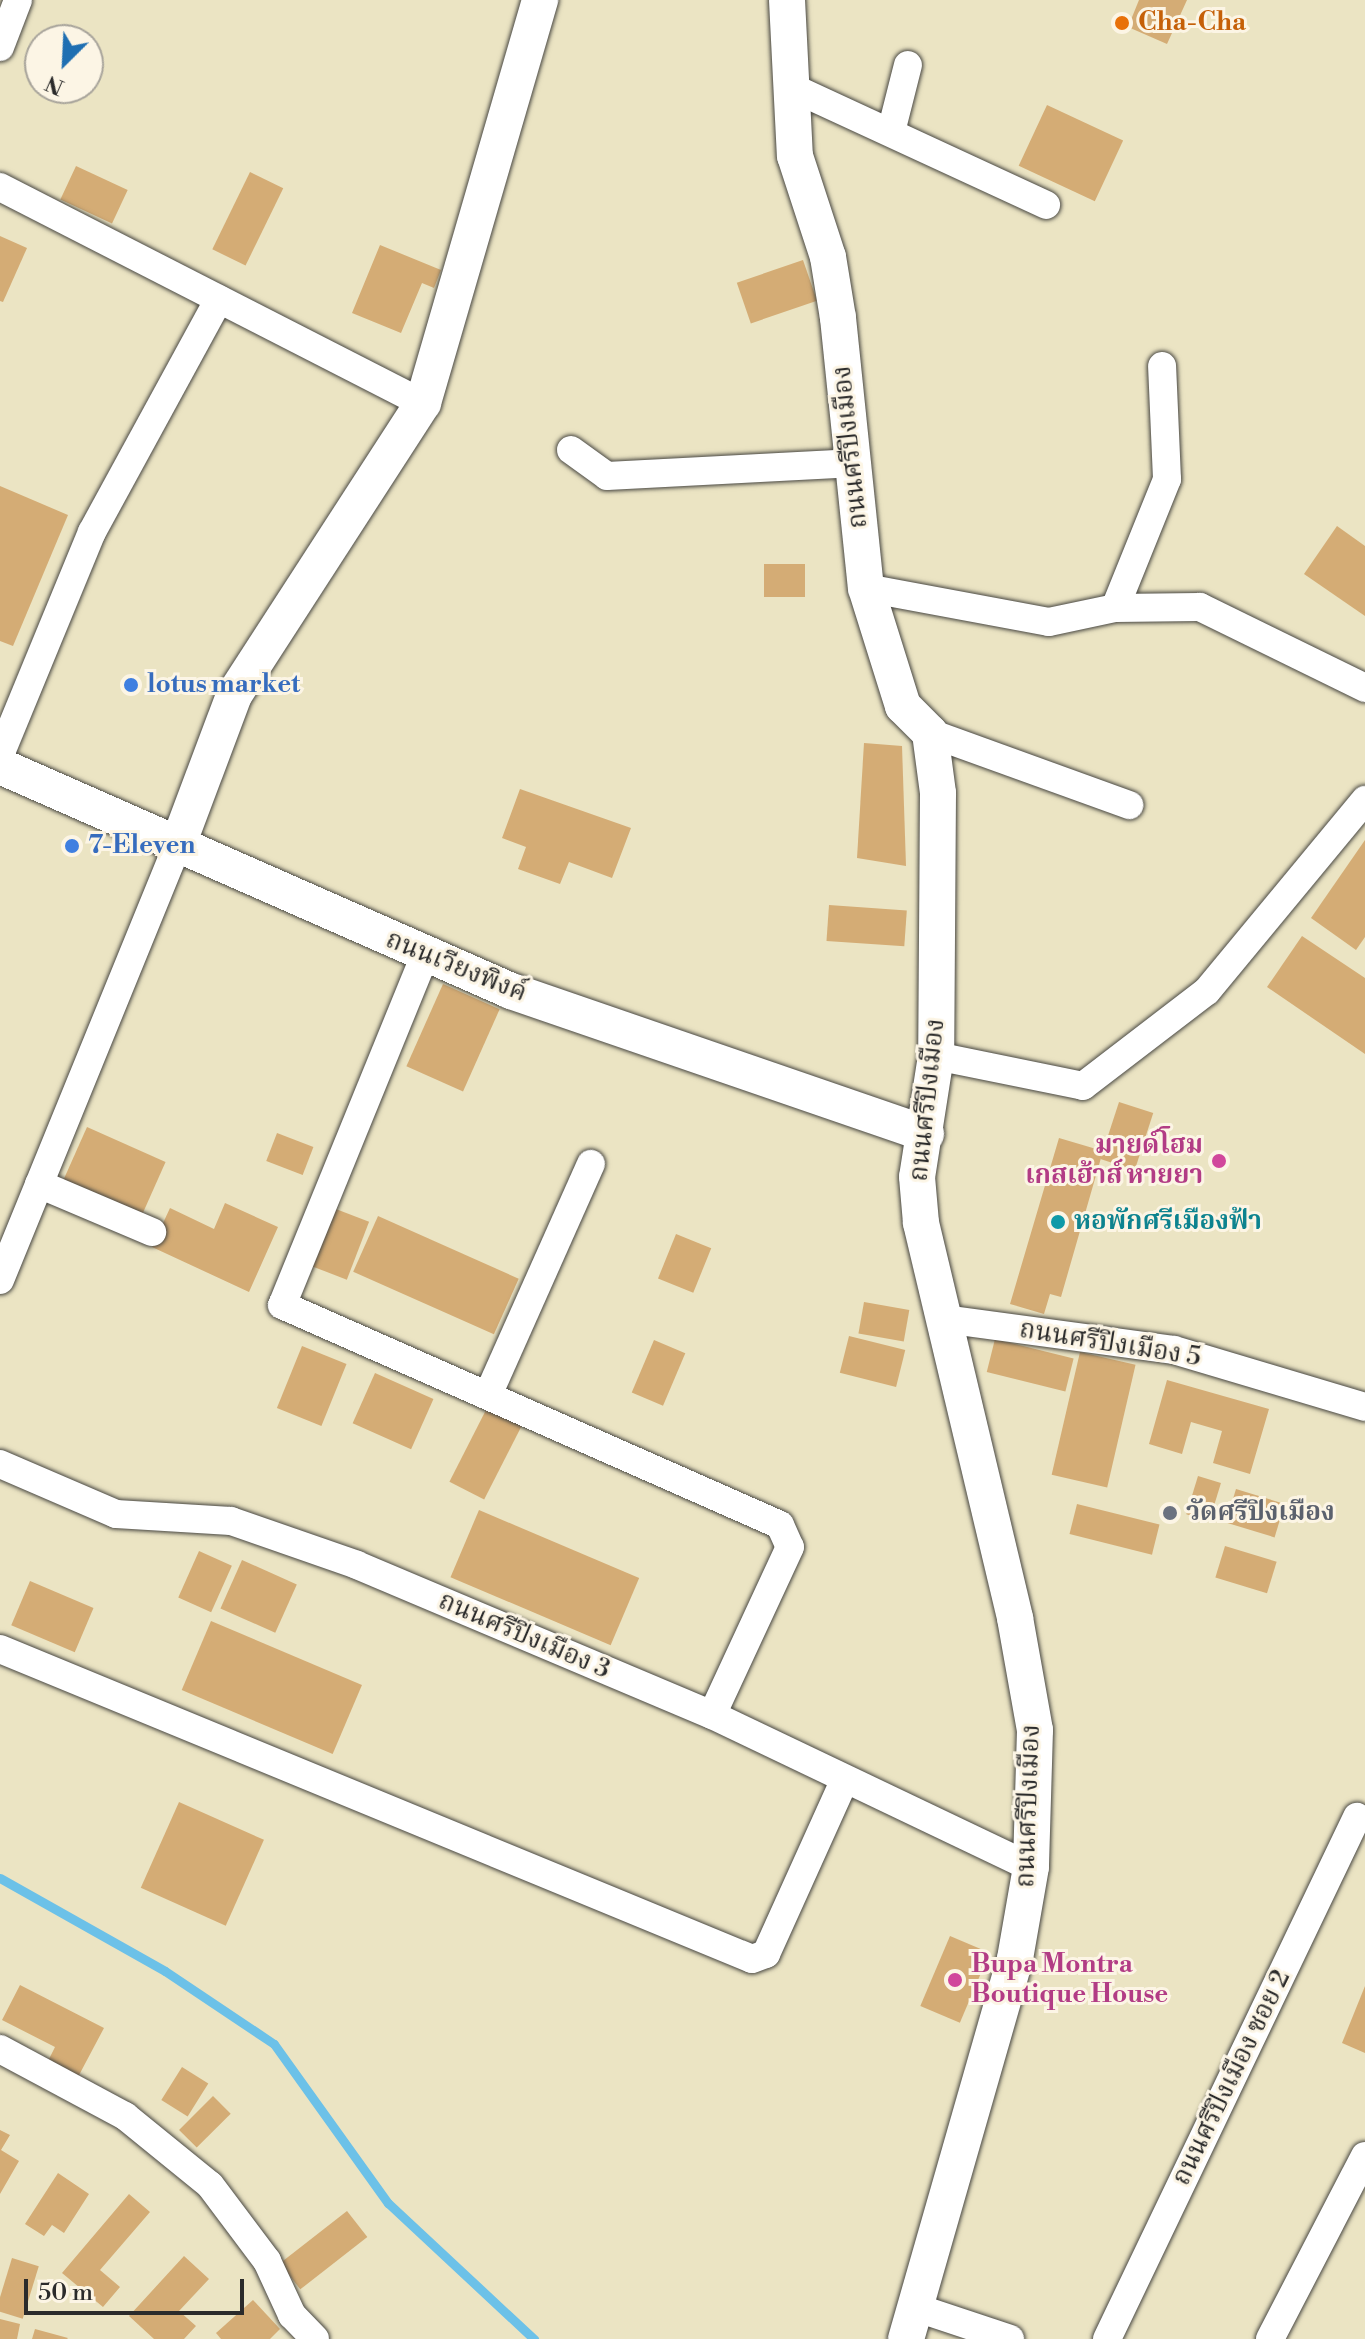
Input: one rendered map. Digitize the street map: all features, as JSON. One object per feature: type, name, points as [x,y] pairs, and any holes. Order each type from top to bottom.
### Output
[{"type":"street","points":[[0,47],[18,0]]},
{"type":"street","points":[[0,1280],[177,847],[234,695],[423,403],[540,0]]},
{"type":"street","name":"ถนนศรีปิงเมือง","points":[[787,0],[795,156],[835,303],[866,588],[903,706],[930,733],[938,793],[936,1056],[917,1177],[921,1223],[1035,1730],[1031,1867],[1015,1959],[911,2324]]},
{"type":"street","points":[[891,132],[908,65]]},
{"type":"street","points":[[791,87],[1046,205]]},
{"type":"street","points":[[0,187],[423,403]]},
{"type":"street","points":[[0,755],[92,532],[219,299]]},
{"type":"street","points":[[1115,608],[1167,479],[1162,366]]},
{"type":"street","points":[[571,450],[602,475],[851,463]]},
{"type":"street","points":[[866,588],[1049,622],[1115,608],[1200,607],[1365,688]]},
{"type":"street","points":[[930,733],[1129,805]]},
{"type":"street","name":"ถนนเวียงพิงค์","points":[[0,766],[425,955],[926,1134]]},
{"type":"street","points":[[936,1056],[1083,1086],[1207,991],[1365,800]]},
{"type":"street","points":[[425,955],[282,1305],[780,1525],[790,1547],[712,1715]]},
{"type":"street","points":[[488,1395],[591,1164]]},
{"type":"street","points":[[39,1184],[152,1232]]},
{"type":"street","name":"ถนนศรีปิงเมือง 5","points":[[944,1319],[1174,1350],[1365,1407]]},
{"type":"street","name":"ถนนศรีปิงเมือง 3","points":[[0,1464],[116,1514],[231,1521],[343,1560],[712,1715],[844,1781],[1031,1867]]},
{"type":"street","points":[[0,1649],[752,1959],[766,1954],[844,1781]]},
{"type":"street","name":"ถนนศรีปิงเมือง ซอย 2","points":[[1107,2339],[1357,1817]]},
{"type":"street","points":[[0,2049],[125,2116],[210,2185],[267,2261],[292,2315],[315,2339]]},
{"type":"street","points":[[1270,2339],[1365,2156]]},
{"type":"street","points":[[911,2324],[1010,2339]]},
{"type":"building","points":[[1139,0],[1187,0],[1167,44],[1128,27]]},
{"type":"building","points":[[1047,105],[1123,140],[1095,201],[1019,166]]},
{"type":"building","points":[[76,166],[128,190],[112,224],[60,200]]},
{"type":"building","points":[[250,172],[283,188],[246,266],[212,249]]},
{"type":"building","points":[[0,236],[27,248],[3,302],[0,301]]},
{"type":"building","points":[[380,245],[441,270],[434,288],[422,283],[401,333],[352,313]]},
{"type":"building","points":[[803,260],[817,301],[751,323],[737,283]]},
{"type":"building","points":[[0,486],[68,515],[13,646],[0,641]]},
{"type":"building","points":[[1337,526],[1365,546],[1365,616],[1304,574]]},
{"type":"building","points":[[764,564],[805,564],[805,597],[764,597]]},
{"type":"building","points":[[864,743],[902,746],[906,866],[857,858]]},
{"type":"building","points":[[520,789],[631,828],[612,878],[569,862],[560,884],[518,869],[526,847],[502,838]]},
{"type":"building","points":[[1365,840],[1365,937],[1356,950],[1311,918]]},
{"type":"building","points":[[829,905],[907,910],[904,946],[826,941]]},
{"type":"building","points":[[1302,936],[1365,978],[1365,1054],[1267,987]]},
{"type":"building","points":[[443,984],[500,1009],[463,1091],[406,1066]]},
{"type":"building","points":[[1119,1102],[1153,1113],[1135,1170],[1100,1159]]},
{"type":"building","points":[[87,1127],[166,1162],[140,1220],[61,1185]]},
{"type":"building","points":[[277,1133],[313,1147],[303,1175],[266,1161]]},
{"type":"building","name":"หอพักศรีเมืองฟ้า","points":[[1059,1138],[1103,1151],[1061,1297],[1050,1294],[1044,1314],[1010,1304]]},
{"type":"building","points":[[225,1203],[278,1227],[249,1292],[152,1247],[170,1208],[214,1229]]},
{"type":"building","points":[[328,1206],[369,1222],[347,1280],[306,1264]]},
{"type":"building","points":[[378,1216],[519,1279],[494,1334],[353,1272]]},
{"type":"building","points":[[676,1234],[711,1248],[693,1293],[658,1279]]},
{"type":"building","points":[[864,1302],[909,1310],[904,1342],[858,1334]]},
{"type":"building","points":[[849,1336],[905,1350],[896,1387],[840,1373]]},
{"type":"building","points":[[995,1339],[1074,1359],[1065,1392],[987,1372]]},
{"type":"building","points":[[654,1340],[685,1353],[663,1406],[632,1392]]},
{"type":"building","points":[[302,1346],[347,1364],[321,1426],[277,1408]]},
{"type":"building","points":[[1080,1352],[1136,1365],[1107,1488],[1052,1475]]},
{"type":"building","points":[[375,1373],[433,1399],[411,1449],[353,1423]]},
{"type":"building","points":[[1167,1380],[1269,1409],[1250,1474],[1213,1463],[1222,1431],[1191,1422],[1182,1454],[1149,1444]]},
{"type":"building","points":[[488,1406],[523,1424],[484,1499],[449,1482]]},
{"type":"building","points":[[1198,1476],[1221,1483],[1209,1521],[1186,1514]]},
{"type":"building","points":[[1236,1489],[1285,1504],[1275,1537],[1226,1522]]},
{"type":"building","points":[[1077,1504],[1159,1525],[1152,1555],[1070,1534]]},
{"type":"building","points":[[479,1510],[639,1578],[611,1645],[450,1577]]},
{"type":"building","points":[[1225,1546],[1277,1562],[1267,1593],[1215,1578]]},
{"type":"building","points":[[199,1551],[232,1566],[211,1612],[178,1598]]},
{"type":"building","points":[[242,1560],[297,1584],[275,1633],[220,1608]]},
{"type":"building","points":[[30,1581],[94,1608],[75,1652],[11,1625]]},
{"type":"building","points":[[211,1621],[362,1685],[333,1754],[182,1690]]},
{"type":"building","points":[[179,1802],[264,1840],[226,1926],[141,1888]]},
{"type":"building","name":"Bupa Montra Boutique House","points":[[950,1936],[990,1953],[960,2023],[920,2006]]},
{"type":"building","points":[[20,1985],[104,2028],[78,2077],[48,2061],[55,2047],[2,2020]]},
{"type":"building","points":[[1365,1986],[1365,2053],[1342,2043]]},
{"type":"building","points":[[182,2067],[208,2083],[188,2117],[161,2100]]},
{"type":"building","points":[[213,2096],[231,2114],[197,2148],[179,2130]]},
{"type":"building","points":[[0,2130],[10,2135],[1,2150],[19,2161],[0,2194]]},
{"type":"building","points":[[58,2173],[89,2194],[64,2233],[52,2225],[44,2236],[25,2224]]},
{"type":"building","points":[[129,2194],[150,2212],[100,2270],[120,2287],[103,2307],[62,2273]]},
{"type":"building","points":[[347,2211],[367,2237],[300,2289],[280,2263]]},
{"type":"building","points":[[184,2256],[209,2279],[179,2311],[196,2326],[184,2339],[154,2339],[129,2316]]},
{"type":"building","points":[[12,2258],[39,2266],[23,2319],[0,2312],[0,2297]]},
{"type":"building","points":[[253,2300],[280,2329],[270,2339],[221,2339],[216,2333]]},
{"type":"building","points":[[0,2319],[20,2324],[17,2339],[0,2339]]},
{"type":"building","points":[[35,2329],[68,2338],[32,2339]]},
{"type":"waterway","points":[[0,1878],[165,1971],[274,2044],[388,2203],[534,2339]]},
{"type":"place","name":"Cha-Cha","points":[[1122,23]]},
{"type":"place","name":"lotus market","points":[[131,685]]},
{"type":"place","name":"7-Eleven","points":[[72,846]]},
{"type":"place","name":"มายด์โฮม เกสเฮ้าส์ หายยา","points":[[1219,1161]]},
{"type":"place","name":"หอพักศรีเมืองฟ้า","points":[[1058,1222]]},
{"type":"place","name":"วัดศรีปิงเมือง","points":[[1170,1513]]},
{"type":"place","name":"Bupa Montra Boutique House","points":[[955,1980]]}]
